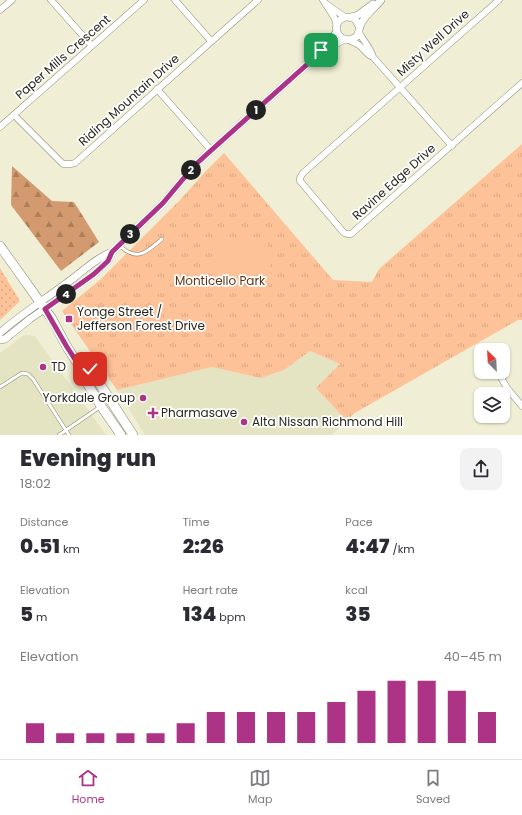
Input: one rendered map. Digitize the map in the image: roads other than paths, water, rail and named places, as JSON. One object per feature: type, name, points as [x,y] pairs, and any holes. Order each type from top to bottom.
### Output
[{"type":"main road","points":[[0,246],[43,306],[78,364],[81,373],[121,435]]},
{"type":"main road","points":[[78,364],[90,369],[133,435]]},
{"type":"street","points":[[0,10],[12,0]]},
{"type":"street","points":[[51,0],[92,46]]},
{"type":"street","name":"Paper Mills Crescent","points":[[0,128],[144,0]]},
{"type":"street","points":[[175,0],[211,41]]},
{"type":"street","name":"Riding Mountain Drive","points":[[14,115],[63,164],[74,163],[258,0]]},
{"type":"street","points":[[312,60],[337,28],[340,20],[358,15],[381,0]]},
{"type":"street","points":[[0,333],[94,274],[108,261],[112,252],[163,203],[194,166],[312,60],[335,44],[354,38],[363,19],[381,0]]},
{"type":"street","name":"Misty Well Drive","points":[[400,88],[499,0]]},
{"type":"street","points":[[324,1],[348,17],[357,21],[363,41],[372,53],[373,57]]},
{"type":"street","points":[[324,1],[340,36],[358,45],[373,57],[452,146]]},
{"type":"street","name":"Ravine Edge Drive","points":[[400,88],[300,178],[302,185],[344,233],[347,234],[355,231],[522,83]]},
{"type":"street","points":[[157,89],[211,150]]},
{"type":"street","points":[[0,340],[5,339],[43,306]]},
{"type":"street","points":[[502,379],[507,388],[520,398],[522,406]]},
{"type":"lane","points":[[119,245],[127,252],[137,254],[144,253],[162,239]]},
{"type":"lane","points":[[0,387],[22,373],[28,374],[33,379],[70,435]]},
{"type":"lane","points":[[58,435],[101,406]]},
{"type":"place","name":"Yonge Street / Jefferson Forest Drive","points":[[69,319]]},
{"type":"place","name":"TD","points":[[43,367]]},
{"type":"place","name":"Yorkdale Group","points":[[143,398]]},
{"type":"place","name":"Pharmasave","points":[[153,413]]},
{"type":"place","name":"Alta Nissan Richmond Hill","points":[[244,422]]},
{"type":"park label","name":"Monticello Park","points":[[220,281]]}]
